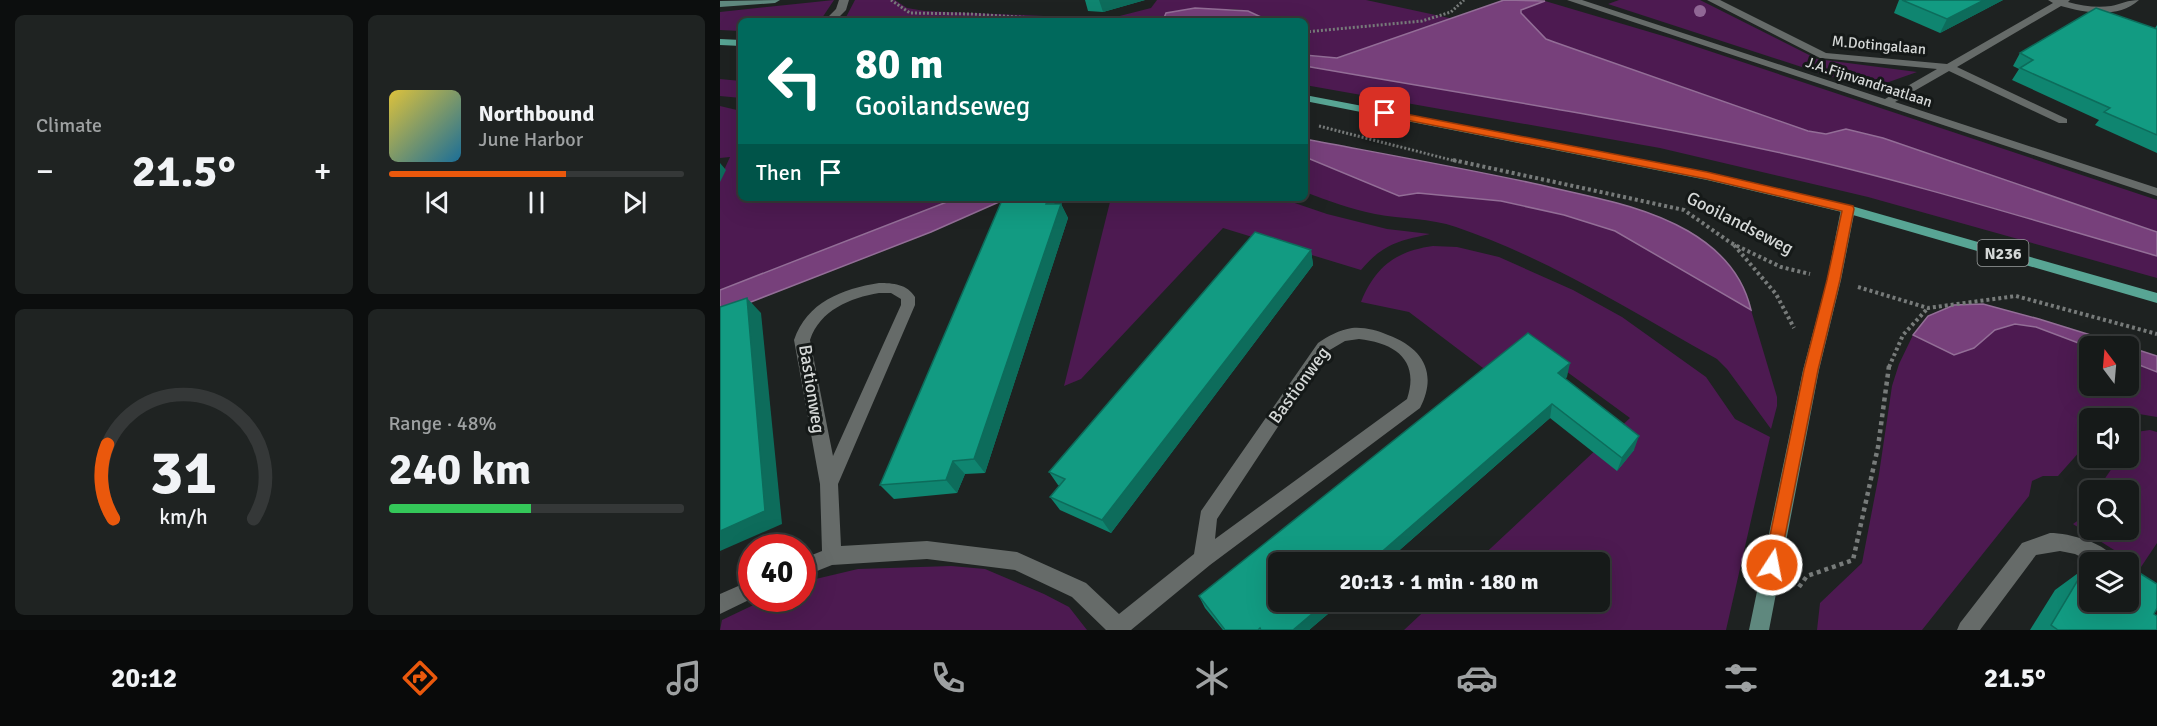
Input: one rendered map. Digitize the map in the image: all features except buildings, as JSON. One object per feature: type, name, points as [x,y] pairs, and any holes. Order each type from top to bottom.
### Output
[{"type":"main road","points":[[720,42],[738,43]]},
{"type":"main road","name":"Gooilandseweg","points":[[1308,99],[1707,176],[1848,209],[2157,298]]},
{"type":"street","points":[[724,3],[775,0]]},
{"type":"street","points":[[832,18],[841,10],[844,0]]},
{"type":"street","name":"J.A.Fijnvandraatlaan","points":[[1572,0],[2157,192]]},
{"type":"street","points":[[1586,4],[1599,0]]},
{"type":"street","name":"M.Dotingalaan","points":[[1712,0],[1824,56],[1949,67],[2063,121]]},
{"type":"street","name":"M.Dotingalaan","points":[[1886,103],[2059,1],[2109,10],[2134,0]]},
{"type":"street","points":[[2099,10],[2108,21]]},
{"type":"street","points":[[1759,630],[1811,370],[1834,280],[1848,209]]},
{"type":"street","name":"Bastionweg","points":[[829,484],[908,305],[908,297],[897,288],[876,288],[834,302],[821,310],[805,330],[802,340],[829,484],[832,556]]},
{"type":"street","name":"Bastionweg","points":[[816,562],[832,556],[927,550],[1017,561],[1079,590],[1120,628],[1203,559],[1414,403],[1420,386],[1419,369],[1411,354],[1379,336],[1367,333],[1343,335],[1323,347],[1208,517],[1203,559]]},
{"type":"street","points":[[1967,630],[2029,549],[2039,543],[2069,543],[2092,552]]},
{"type":"street","points":[[720,604],[738,596]]},
{"type":"path","points":[[891,0],[909,13],[1034,18]]},
{"type":"path","points":[[1308,32],[1422,21],[1451,12],[1464,0]]},
{"type":"path","name":"Gooilandseweg","points":[[1316,126],[1476,166],[1684,210],[1731,243],[1780,267],[1929,308],[2016,296],[2157,334]]},
{"type":"path","points":[[1731,243],[1767,279],[1785,305],[1811,370]]},
{"type":"path","points":[[1793,594],[1807,576],[1853,560],[1878,447],[1889,364],[1903,335],[1929,308]]},
{"type":"shaded area","points":[[834,0],[822,18],[738,18],[738,31],[720,30],[720,12]]},
{"type":"shaded area","points":[[855,0],[895,0],[907,8],[925,11],[1075,18],[846,18]]},
{"type":"shaded area","points":[[1157,0],[1366,0],[1454,19],[1337,58],[1308,55],[1308,18],[1263,18],[1240,10],[1214,10],[1164,18],[1112,18],[1151,8]]},
{"type":"shaded area","points":[[1504,0],[1545,1],[1521,10],[1521,13],[1546,39],[1808,131],[1826,134],[1846,129],[1883,138],[2157,232],[2157,256],[1923,188],[1781,153],[1603,117],[1308,67],[1308,55],[1337,58]]},
{"type":"shaded area","points":[[1619,0],[1700,0],[1817,59],[1917,72],[1869,89],[1608,4]]},
{"type":"shaded area","points":[[1545,1],[1670,38],[2157,200],[2157,232],[1883,138],[1846,129],[1826,134],[1808,131],[1546,39],[1521,13],[1521,10]]},
{"type":"shaded area","points":[[1195,8],[1248,11],[1263,18],[1164,18],[1166,13]]},
{"type":"shaded area","points":[[1308,67],[1722,140],[1828,164],[2157,256],[2157,278],[1868,197],[1660,148],[1308,86]]},
{"type":"shaded area","points":[[720,79],[738,81],[738,98],[720,96]]},
{"type":"shaded area","points":[[720,106],[738,110],[738,201],[949,201],[720,290],[720,179],[730,157],[720,158]]},
{"type":"shaded area","points":[[1308,140],[1541,185],[1635,208],[1671,222],[1710,246],[1736,274],[1751,310],[1615,231],[1564,215],[1501,201],[1418,193],[1399,196],[1308,158]]},
{"type":"shaded area","points":[[1308,158],[1399,196],[1418,193],[1501,201],[1564,215],[1615,231],[1751,310],[1777,397],[1771,429],[1727,369],[1717,359],[1590,287],[1524,254],[1456,227],[1426,220],[1385,216],[1308,193]]},
{"type":"shaded area","points":[[949,201],[1001,201],[931,232],[720,314],[720,290]]},
{"type":"shaded area","points":[[1110,201],[1289,201],[1327,214],[1387,229],[1430,234],[1384,249],[1361,270],[1223,228],[1081,379],[1064,386]]},
{"type":"shaded area","points":[[1457,247],[1499,257],[1573,290],[1622,317],[1706,377],[1735,419],[1770,437],[1726,630],[1404,630],[1423,612],[1610,612],[1610,552],[1487,552],[1630,418],[1529,344],[1491,374],[1409,312],[1361,302],[1380,270],[1398,257],[1420,248]]},
{"type":"shaded area","points":[[1983,304],[2094,336],[2079,336],[2079,343],[2036,327],[2015,324],[1995,330],[1974,348],[1954,355],[1913,335],[1928,316],[1954,305]]},
{"type":"shaded area","points":[[2015,324],[2036,327],[2079,343],[2079,396],[2139,396],[2139,365],[2157,372],[2157,417],[2139,414],[2139,408],[2079,408],[2079,452],[2058,476],[2043,476],[2032,481],[2029,496],[1922,630],[1817,630],[1820,603],[1862,563],[1879,474],[1892,386],[1899,364],[1913,335],[1954,355],[1974,348],[1995,330]]},
{"type":"shaded area","points":[[2139,350],[2157,356],[2157,372],[2139,365]]},
{"type":"shaded area","points":[[2150,430],[2157,432],[2157,543],[2141,567],[2139,566],[2139,552],[2117,552],[2098,540],[2139,540],[2139,480],[2104,480],[2112,468],[2139,468],[2139,432]]},
{"type":"shaded area","points":[[2079,520],[2079,528],[2073,524]]},
{"type":"shaded area","points":[[951,566],[985,569],[1069,607],[1087,630],[720,630],[722,620],[739,612],[816,612],[816,579],[858,569]]},
{"type":"route","points":[[1385,113],[1707,176],[1848,209],[1834,280],[1811,370],[1772,565]]}]
